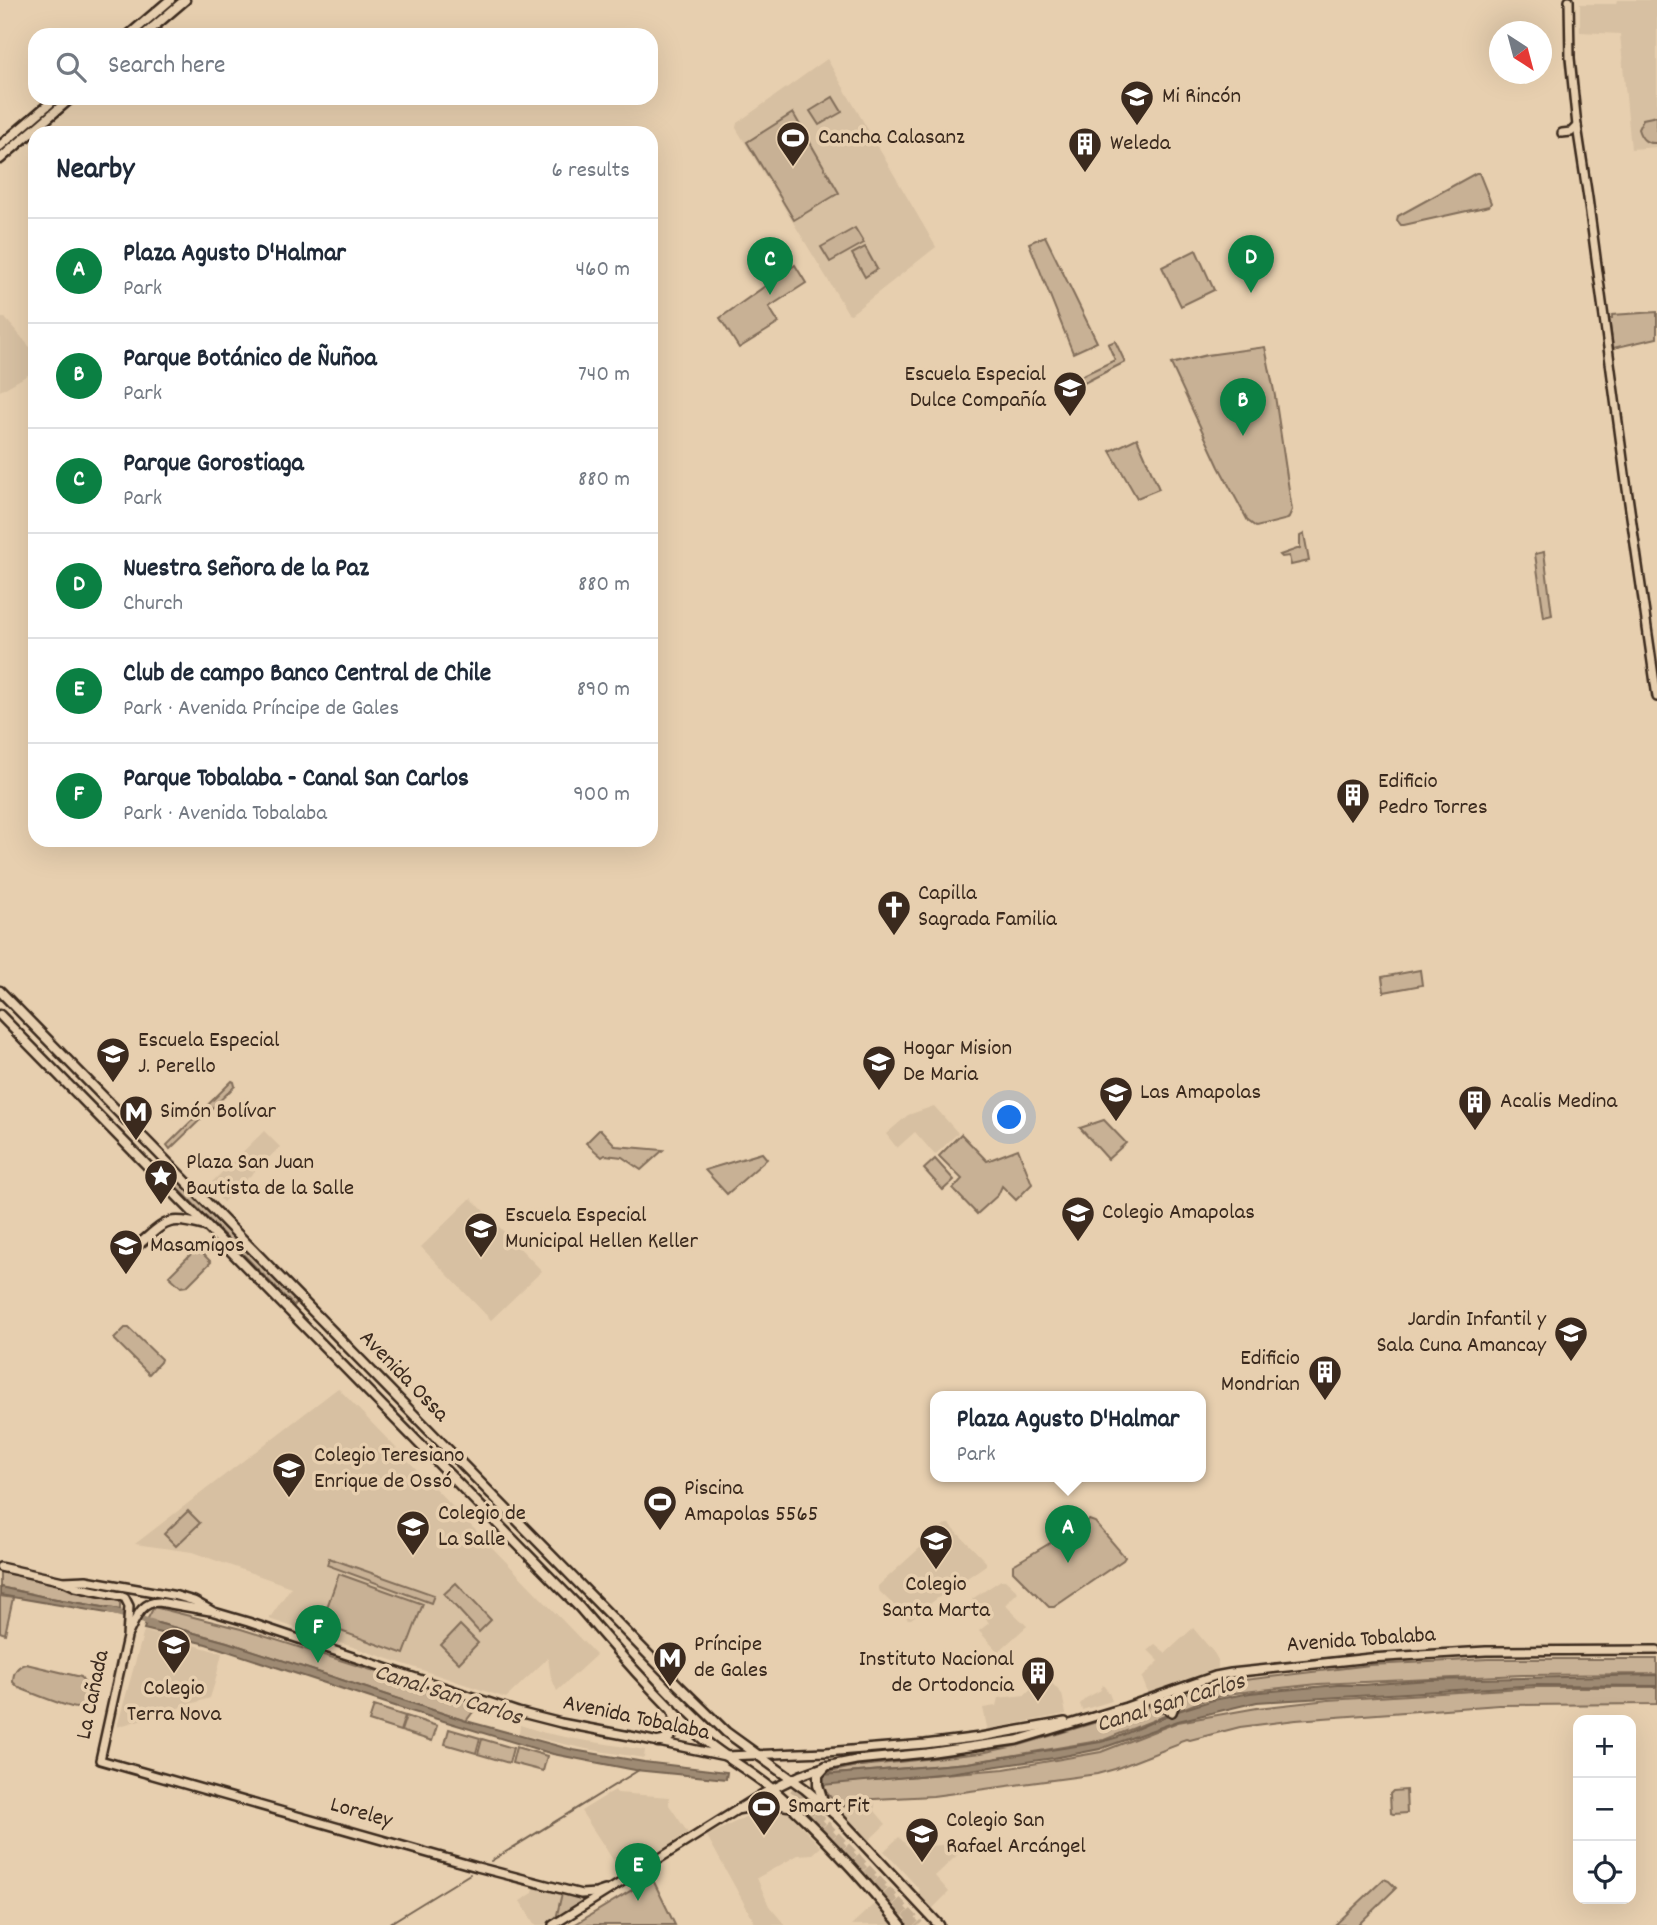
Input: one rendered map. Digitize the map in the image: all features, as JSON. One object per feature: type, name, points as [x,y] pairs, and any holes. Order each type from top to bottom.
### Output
[{"type":"main road","points":[[137,28],[170,0]]},
{"type":"main road","points":[[152,28],[184,0]]},
{"type":"main road","points":[[1569,0],[1570,58],[1577,126],[1657,697]]},
{"type":"main road","points":[[0,146],[48,105]]},
{"type":"main road","points":[[38,126],[63,105]]},
{"type":"main road","points":[[1562,133],[1571,132],[1577,126]]},
{"type":"main road","points":[[0,159],[28,135]]},
{"type":"main road","name":"Avenida Ossa","points":[[0,991],[720,1727],[823,1804],[874,1854],[939,1925]]},
{"type":"main road","name":"Avenida Ossa","points":[[0,1015],[580,1608],[629,1665],[672,1709],[705,1740],[772,1789],[795,1810],[877,1895],[901,1925]]},
{"type":"main road","points":[[137,1246],[167,1222],[179,1221],[208,1227]]},
{"type":"main road","name":"Avenida Tobalaba","points":[[0,1567],[63,1581],[86,1580],[194,1601],[214,1612],[518,1712],[725,1756],[917,1745],[1076,1721]]},
{"type":"main road","name":"La Cañada","points":[[63,1581],[76,1587],[122,1597],[128,1603],[130,1622],[100,1760]]},
{"type":"main road","points":[[580,1608],[592,1597]]},
{"type":"main road","name":"La Cañada","points":[[130,1622],[144,1605],[155,1601],[214,1612]]},
{"type":"main road","name":"Avenida Tobalaba","points":[[553,1925],[772,1789],[826,1766],[1017,1740],[1231,1673],[1356,1659],[1486,1651],[1657,1650]]},
{"type":"main road","points":[[1150,1699],[1172,1712],[1181,1688]]},
{"type":"main road","points":[[658,1742],[669,1739],[675,1731],[672,1709]]},
{"type":"main road","points":[[974,1747],[980,1737]]},
{"type":"main road","name":"Loreley","points":[[100,1760],[581,1894],[596,1893],[613,1886]]},
{"type":"main road","points":[[823,1804],[817,1779],[819,1772],[826,1766]]},
{"type":"main road","points":[[739,1809],[778,1803],[795,1810]]},
{"type":"shaded area","points":[[1617,0],[1657,0],[1657,147],[1631,149],[1620,34],[1580,32],[1580,4],[1616,4]]},
{"type":"shaded area","points":[[827,59],[936,247],[851,314],[736,128],[737,123]]},
{"type":"shaded area","points":[[833,97],[842,112],[819,125],[810,111]]},
{"type":"shaded area","name":"Cancha Calasanz","points":[[793,113],[839,193],[794,220],[747,142]]},
{"type":"shaded area","points":[[1657,116],[1657,143],[1650,143],[1642,138],[1638,129],[1643,119]]},
{"type":"shaded area","points":[[1479,173],[1491,203],[1489,206],[1404,225],[1397,220],[1398,216]]},
{"type":"shaded area","points":[[855,228],[864,243],[830,262],[821,247]]},
{"type":"shaded area","points":[[1045,236],[1097,342],[1073,353],[1029,243]]},
{"type":"shaded area","points":[[865,247],[877,269],[865,277],[852,254]]},
{"type":"shaded area","points":[[1196,250],[1214,290],[1181,306],[1162,267]]},
{"type":"shaded area","points":[[795,265],[806,283],[769,307],[779,323],[739,348],[720,318]]},
{"type":"shaded area","points":[[1657,312],[1657,338],[1613,348],[1609,318],[1612,318],[1612,315]]},
{"type":"shaded area","points":[[0,318],[5,318],[28,345],[28,375],[0,391]]},
{"type":"shaded area","points":[[1115,341],[1125,362],[1080,385],[1077,378],[1115,360],[1108,344]]},
{"type":"shaded area","points":[[1265,347],[1292,510],[1288,519],[1256,527],[1248,521],[1219,467],[1171,364],[1207,355]]},
{"type":"shaded area","points":[[1137,438],[1159,489],[1137,498],[1110,451]]},
{"type":"shaded area","points":[[1304,534],[1309,561],[1291,565],[1289,556],[1280,555],[1300,548],[1300,536]]},
{"type":"shaded area","points":[[1544,552],[1552,615],[1544,617],[1535,554]]},
{"type":"shaded area","points":[[1420,970],[1422,985],[1384,992],[1382,977]]},
{"type":"shaded area","points":[[232,1081],[235,1086],[170,1149],[167,1145]]},
{"type":"shaded area","points":[[934,1106],[958,1133],[935,1155],[915,1132],[897,1148],[886,1134],[908,1115]]},
{"type":"shaded area","points":[[1104,1120],[1126,1143],[1108,1159],[1080,1128]]},
{"type":"shaded area","points":[[599,1130],[616,1146],[663,1150],[641,1170],[622,1157],[602,1157],[586,1143]]},
{"type":"shaded area","points":[[264,1131],[280,1147],[223,1202],[208,1186]]},
{"type":"shaded area","points":[[961,1134],[987,1161],[1018,1149],[1032,1184],[1016,1200],[1002,1186],[998,1195],[977,1214],[953,1189],[962,1179],[939,1156]]},
{"type":"shaded area","points":[[762,1153],[767,1159],[727,1194],[705,1170]]},
{"type":"shaded area","points":[[935,1159],[954,1180],[943,1190],[924,1169]]},
{"type":"shaded area","points":[[168,1170],[297,1302],[294,1306],[164,1174]]},
{"type":"shaded area","name":"Escuela Especial Municipal Hellen Keller","points":[[471,1198],[542,1271],[491,1320],[421,1247]]},
{"type":"shaded area","points":[[197,1248],[211,1262],[187,1286],[181,1287],[169,1276]]},
{"type":"shaded area","points":[[125,1328],[129,1328],[161,1359],[149,1374],[114,1339]]},
{"type":"shaded area","points":[[338,1388],[596,1655],[557,1691],[551,1677],[548,1658],[506,1698],[269,1619],[291,1587],[192,1552],[135,1544]]},
{"type":"shaded area","points":[[188,1511],[200,1523],[176,1546],[164,1534]]},
{"type":"shaded area","points":[[1089,1520],[1095,1522],[1125,1557],[1054,1607],[1049,1607],[1013,1571],[1013,1565]]},
{"type":"shaded area","name":"Colegio Santa Marta","points":[[949,1524],[986,1565],[908,1619],[878,1590],[878,1586]]},
{"type":"shaded area","points":[[329,1558],[434,1595],[431,1603],[327,1565]]},
{"type":"shaded area","points":[[0,1572],[120,1601],[120,1610],[0,1587]]},
{"type":"shaded area","points":[[339,1574],[423,1604],[404,1654],[321,1624]]},
{"type":"shaded area","points":[[1005,1580],[1018,1592],[1005,1605],[1027,1626],[998,1652],[979,1631],[989,1623],[972,1599]]},
{"type":"shaded area","points":[[456,1583],[491,1620],[479,1632],[444,1594]]},
{"type":"shaded area","points":[[0,1587],[120,1610],[118,1615],[0,1595]]},
{"type":"shaded area","points":[[0,1596],[13,1598],[5,1634],[0,1632]]},
{"type":"shaded area","points":[[154,1607],[241,1629],[479,1704],[466,1721],[227,1642],[147,1620]]},
{"type":"shaded area","points":[[147,1620],[227,1642],[466,1721],[573,1750],[727,1772],[726,1779],[635,1770],[553,1754],[404,1709],[206,1644],[144,1629]]},
{"type":"shaded area","points":[[460,1625],[478,1643],[459,1663],[441,1645]]},
{"type":"shaded area","points":[[1193,1628],[1214,1653],[1218,1668],[1148,1693],[1142,1678],[1159,1661],[1148,1650],[1155,1644],[1166,1653]]},
{"type":"shaded area","name":"Colegio Terra Nova","points":[[144,1631],[222,1653],[215,1682],[210,1698],[117,1727]]},
{"type":"shaded area","points":[[1488,1659],[1657,1659],[1657,1674],[1522,1675],[1318,1684],[1235,1693],[1207,1699],[1104,1740],[968,1763],[823,1775],[823,1784],[1004,1769],[1101,1752],[1178,1722],[1257,1708],[1328,1700],[1536,1687],[1657,1687],[1657,1704],[1499,1705],[1296,1720],[1240,1727],[1186,1739],[1177,1745],[1097,1774],[933,1796],[855,1800],[841,1808],[822,1788],[822,1774],[852,1767],[981,1753],[1020,1745],[1150,1706],[1165,1710],[1176,1706],[1182,1695],[1236,1681],[1370,1665]]},
{"type":"shaded area","points":[[26,1664],[81,1677],[90,1691],[87,1701],[81,1707],[74,1708],[19,1688],[13,1682],[14,1676],[18,1668]]},
{"type":"shaded area","points":[[1657,1675],[1657,1686],[1537,1685],[1257,1702],[1178,1721],[1100,1749],[1054,1758],[949,1773],[823,1785],[823,1775],[968,1763],[1101,1742],[1175,1712],[1213,1700],[1250,1693],[1429,1680]]},
{"type":"shaded area","points":[[1045,1676],[1062,1694],[1066,1714],[988,1729],[983,1708],[996,1706],[998,1698],[1025,1695]]},
{"type":"shaded area","points":[[1103,1685],[1112,1701],[1082,1710],[1080,1704],[1101,1690]]},
{"type":"shaded area","points":[[374,1706],[405,1716],[400,1731],[369,1721]]},
{"type":"shaded area","points":[[406,1716],[437,1726],[432,1741],[401,1731]]},
{"type":"shaded area","points":[[520,1725],[545,1733],[645,1750],[644,1758],[519,1734]]},
{"type":"shaded area","points":[[449,1729],[480,1738],[476,1753],[445,1744]]},
{"type":"shaded area","points":[[482,1739],[513,1748],[509,1763],[478,1754]]},
{"type":"shaded area","points":[[516,1747],[547,1756],[543,1771],[512,1763]]},
{"type":"shaded area","points":[[615,1790],[617,1793],[669,1797],[669,1805],[688,1833],[623,1875],[581,1811]]},
{"type":"shaded area","points":[[1406,1790],[1407,1813],[1391,1813],[1390,1794],[1393,1791]]},
{"type":"shaded area","points":[[875,1803],[875,1811],[886,1824],[868,1841],[846,1818],[845,1812],[855,1804]]},
{"type":"shaded area","points":[[769,1808],[779,1808],[789,1813],[821,1847],[813,1854],[798,1855],[757,1878],[769,1906],[785,1925],[756,1925],[707,1836]]},
{"type":"shaded area","name":"Colegio San Rafael Arcángel","points":[[899,1837],[911,1850],[914,1847],[970,1843],[935,1876],[949,1892],[933,1908],[928,1907],[916,1895],[920,1890],[884,1851]]},
{"type":"shaded area","points":[[652,1878],[675,1925],[574,1925]]},
{"type":"shaded area","points":[[1384,1879],[1396,1888],[1358,1925],[1335,1925]]},
{"type":"shaded area","points":[[534,1886],[562,1893],[556,1919],[546,1925],[535,1925],[520,1901],[533,1893]]},
{"type":"shaded area","points":[[562,1893],[578,1898],[591,1898],[556,1919]]},
{"type":"shaded area","points":[[873,1905],[878,1906],[894,1925],[851,1925]]},
{"type":"waterway","name":"Canal San Carlos","points":[[111,1611],[153,1623]]},
{"type":"waterway","points":[[491,1861],[639,1770]]},
{"type":"waterway","points":[[387,1925],[470,1874]]},
{"type":"tunnel","points":[[915,1925],[793,1796],[795,1793],[919,1925]]},
{"type":"place","name":"Mi Rincón","points":[[1137,127]]},
{"type":"place","name":"Cancha Calasanz","points":[[793,168]]},
{"type":"place","name":"Weleda","points":[[1085,174]]},
{"type":"place","name":"Nuestra Señora de la Paz","points":[[1251,293]]},
{"type":"place","name":"Parque Gorostiaga","points":[[770,295]]},
{"type":"place","name":"Escuela Especial Dulce Compañía","points":[[1070,418]]},
{"type":"place","name":"Parque Botánico de Ñuñoa","points":[[1243,436]]},
{"type":"place","name":"Edificio Pedro Torres","points":[[1353,825]]},
{"type":"place","name":"Capilla Sagrada Familia","points":[[894,937]]},
{"type":"place","name":"Escuela Especial J. Perello","points":[[113,1084]]},
{"type":"place","name":"Hogar Mision De Maria","points":[[879,1092]]},
{"type":"place","name":"Las Amapolas","points":[[1116,1123]]},
{"type":"place","name":"Acalis Medina","points":[[1475,1132]]},
{"type":"place","name":"Simón Bolívar","points":[[136,1142]]},
{"type":"place","name":"Plaza San Juan Bautista de la Salle","points":[[161,1206]]},
{"type":"place","name":"Colegio Amapolas","points":[[1078,1243]]},
{"type":"place","name":"Escuela Especial Municipal Hellen Keller","points":[[481,1259]]},
{"type":"place","name":"Masamigos","points":[[126,1276]]},
{"type":"place","name":"Jardin Infantil y Sala Cuna Amancay","points":[[1571,1363]]},
{"type":"place","name":"Edificio Mondrian","points":[[1325,1402]]},
{"type":"place","name":"Colegio Teresiano Enrique de Ossó","points":[[289,1499]]},
{"type":"place","name":"Piscina Amapolas 5565","points":[[660,1532]]},
{"type":"place","name":"Colegio de La Salle","points":[[413,1557]]},
{"type":"place","name":"Plaza Agusto D'Halmar","points":[[1068,1563]]},
{"type":"place","name":"Colegio Santa Marta","points":[[936,1571]]},
{"type":"place","name":"Parque Tobalaba - Canal San Carlos","points":[[318,1663]]},
{"type":"place","name":"Colegio Terra Nova","points":[[174,1675]]},
{"type":"place","name":"Príncipe de Gales","points":[[670,1688]]},
{"type":"place","name":"Instituto Nacional de Ortodoncia","points":[[1038,1703]]},
{"type":"place","name":"Smart Fit","points":[[764,1837]]},
{"type":"place","name":"Colegio San Rafael Arcángel","points":[[922,1864]]},
{"type":"place","name":"Club de campo Banco Central de Chile","points":[[638,1901]]}]
